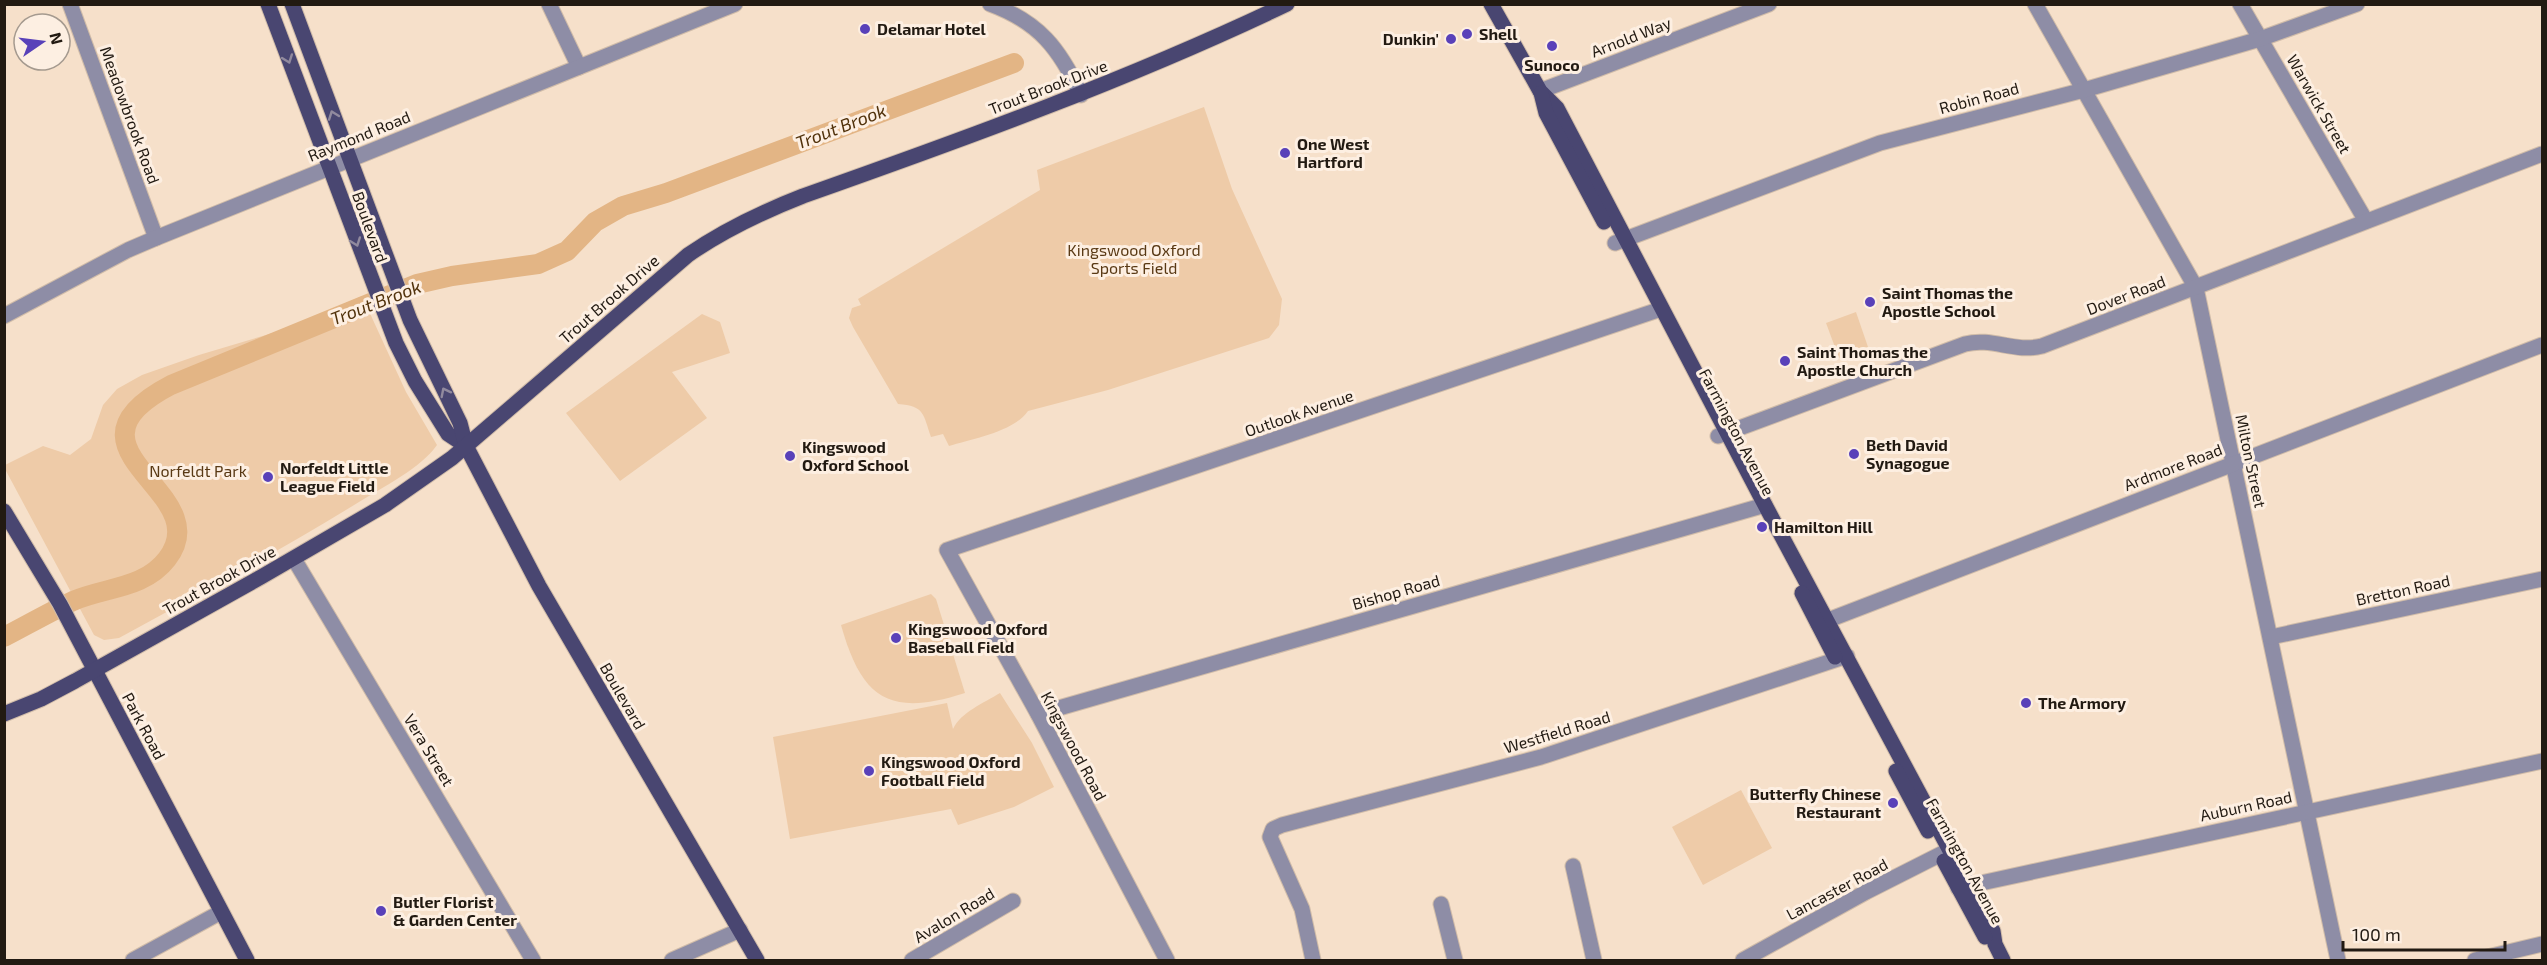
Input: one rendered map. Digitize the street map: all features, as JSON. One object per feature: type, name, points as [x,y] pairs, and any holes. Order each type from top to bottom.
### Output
[{"type":"main road","name":"Boulevard","points":[[268,4],[396,345],[448,434],[466,446]]},
{"type":"main road","name":"Boulevard","points":[[292,4],[410,320],[460,423],[466,446],[539,586],[757,960]]},
{"type":"main road","name":"Trout Brook Drive","points":[[4,714],[41,699],[294,559],[385,505],[466,446],[688,255],[721,233],[803,196],[1081,95],[1196,48],[1287,4]]},
{"type":"main road","name":"Farmington Avenue","points":[[1491,4],[1540,91],[1557,108],[1620,241],[1945,852],[1964,887],[1993,931],[1995,944],[2004,960]]},
{"type":"main road","points":[[396,345],[417,336]]},
{"type":"main road","name":"Park Road","points":[[4,511],[68,619],[247,960]]},
{"type":"street","name":"Meadowbrook Road","points":[[70,4],[156,238]]},
{"type":"street","points":[[549,4],[579,67]]},
{"type":"street","name":"Raymond Road","points":[[4,316],[156,238],[735,4]]},
{"type":"street","points":[[990,4],[1026,20],[1046,37],[1061,56],[1081,95]]},
{"type":"street","name":"Arnold Way","points":[[1540,91],[1769,4]]},
{"type":"street","name":"Milton Street","points":[[2035,4],[2196,288],[2338,960]]},
{"type":"street","name":"Warwick Street","points":[[2240,4],[2366,221]]},
{"type":"street","name":"Robin Road","points":[[1620,241],[1880,143],[2084,90],[2260,39],[2356,4]]},
{"type":"street","name":"Dover Road","points":[[1723,434],[1965,344],[1985,341],[2032,349],[2542,154]]},
{"type":"street","name":"Outlook Avenue","points":[[947,550],[1657,311]]},
{"type":"street","name":"Ardmore Road","points":[[1823,622],[2542,345]]},
{"type":"street","name":"Bishop Road","points":[[1038,714],[1760,506]]},
{"type":"street","name":"Kingswood Road","points":[[947,550],[1038,714],[1167,960]]},
{"type":"street","name":"Vera Street","points":[[294,559],[533,960]]},
{"type":"street","name":"Bretton Road","points":[[2271,637],[2542,579]]},
{"type":"street","name":"Westfield Road","points":[[1313,960],[1302,909],[1270,837],[1274,829],[1282,825],[1541,758],[1842,658]]},
{"type":"street","name":"Auburn Road","points":[[1964,887],[2542,761]]},
{"type":"street","name":"Lancaster Road","points":[[1743,960],[1945,852]]},
{"type":"street","points":[[1574,866],[1594,960]]},
{"type":"street","name":"Avalon Road","points":[[912,960],[1013,901]]},
{"type":"street","points":[[1441,904],[1455,960]]},
{"type":"street","points":[[133,960],[221,912]]},
{"type":"street","points":[[672,960],[740,930]]},
{"type":"street","points":[[2475,960],[2542,945]]},
{"type":"green space","name":"Kingswood Oxford Sports Field","points":[[1204,107],[1232,189],[1282,299],[1279,325],[1269,338],[1108,390],[1028,411],[1013,424],[981,437],[949,446],[943,434],[931,437],[922,413],[918,409],[898,404],[853,327],[849,318],[852,308],[861,305],[858,299],[1040,190],[1037,170]]},
{"type":"green space","name":"Norfeldt Park","points":[[362,296],[406,392],[437,445],[421,462],[401,476],[210,588],[119,638],[104,640],[94,635],[5,469],[5,465],[43,446],[70,455],[91,439],[103,405],[117,389],[142,375],[286,329]]},
{"type":"green space","points":[[1856,312],[1868,347],[1839,358],[1826,323]]},
{"type":"green space","points":[[702,314],[720,322],[730,353],[672,372],[707,418],[620,481],[566,413]]},
{"type":"green space","name":"Kingswood Oxford Baseball Field","points":[[931,594],[936,599],[965,693],[917,703],[898,702],[883,696],[870,686],[859,671],[849,650],[841,625]]},
{"type":"green space","name":"Kingswood Oxford Football Field","points":[[1000,693],[1032,743],[1054,787],[1014,807],[958,825],[951,809],[790,839],[773,737],[947,703],[953,729],[967,713]]},
{"type":"green space","points":[[1741,790],[1772,848],[1703,885],[1672,827]]},
{"type":"waterway","name":"Trout Brook","points":[[4,637],[73,601],[136,582],[158,569],[167,559],[177,535],[172,512],[129,451],[125,430],[137,408],[171,385],[417,284],[452,276],[538,264],[567,251],[595,222],[623,206],[666,193],[1014,63]]},
{"type":"place","name":"Delamar Hotel","points":[[865,29]]},
{"type":"place","name":"Shell","points":[[1467,34]]},
{"type":"place","name":"Dunkin'","points":[[1451,39]]},
{"type":"place","name":"Sunoco","points":[[1552,46]]},
{"type":"place","name":"One West Hartford","points":[[1285,153]]},
{"type":"place","name":"Saint Thomas the Apostle School","points":[[1870,302]]},
{"type":"place","name":"Saint Thomas the Apostle Church","points":[[1785,361]]},
{"type":"place","name":"Beth David Synagogue","points":[[1854,454]]},
{"type":"place","name":"Kingswood Oxford School","points":[[790,456]]},
{"type":"place","name":"Norfeldt Little League Field","points":[[268,477]]},
{"type":"place","name":"Hamilton Hill","points":[[1762,527]]},
{"type":"place","name":"Kingswood Oxford Baseball Field","points":[[896,638]]},
{"type":"place","name":"The Armory","points":[[2026,703]]},
{"type":"place","name":"Kingswood Oxford Football Field","points":[[869,771]]},
{"type":"place","name":"Butterfly Chinese Restaurant","points":[[1893,803]]},
{"type":"place","name":"Butler Florist & Garden Center","points":[[381,911]]}]
